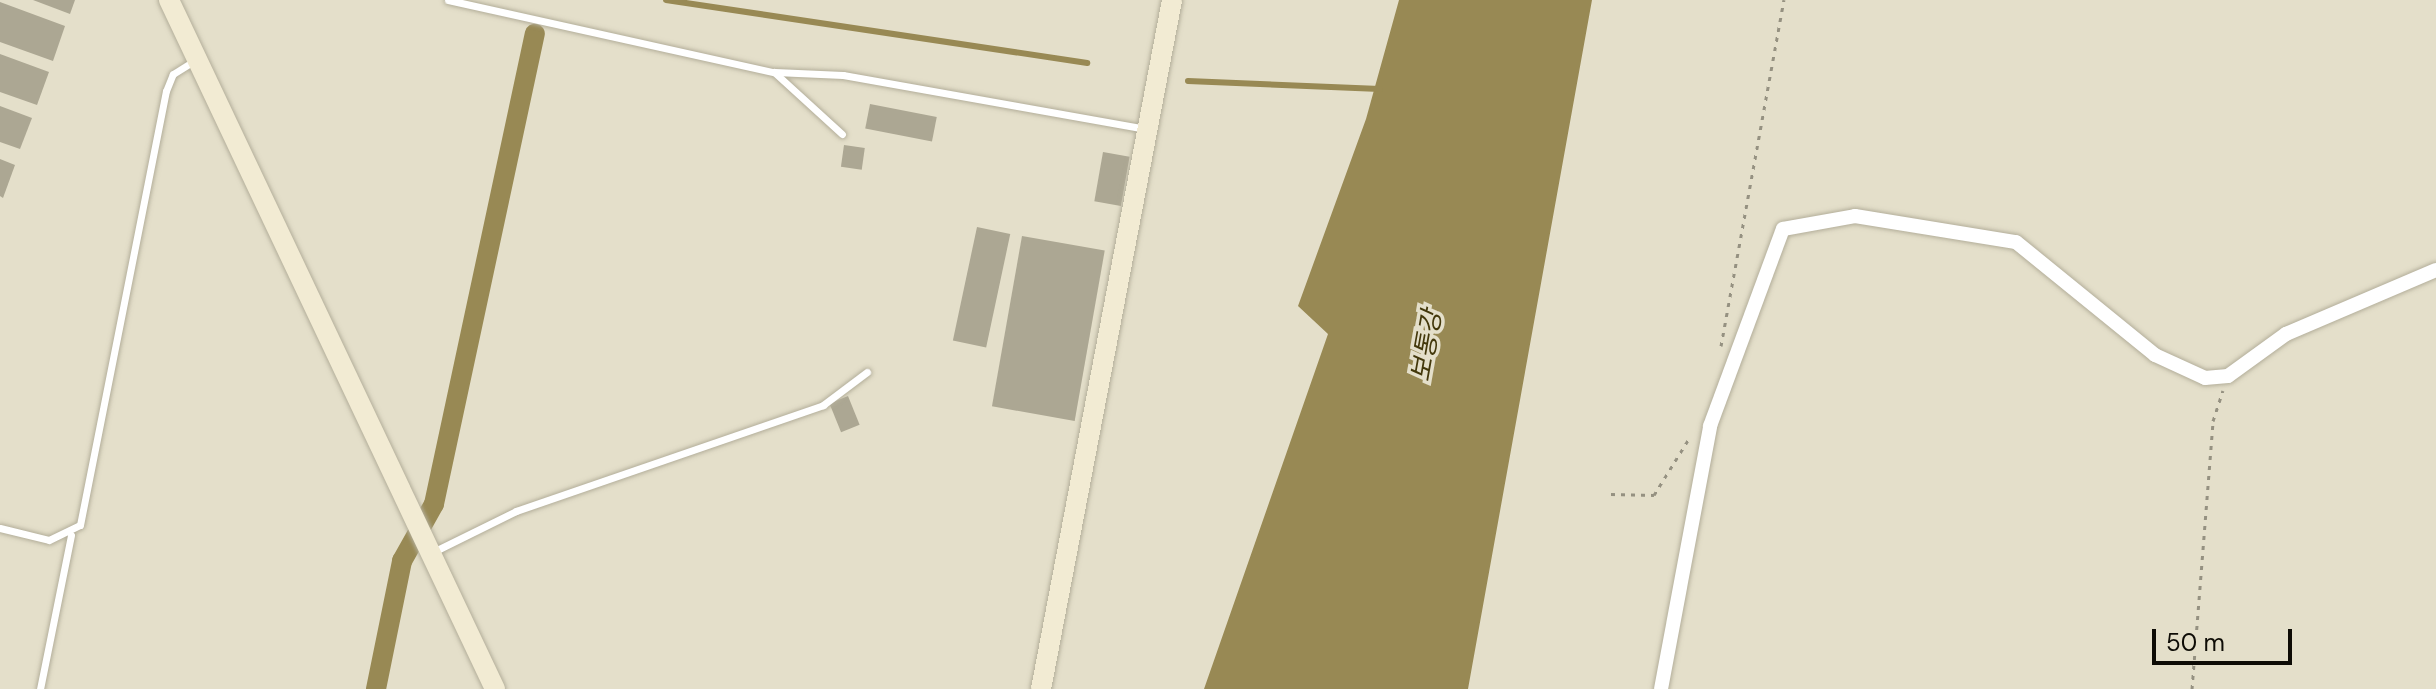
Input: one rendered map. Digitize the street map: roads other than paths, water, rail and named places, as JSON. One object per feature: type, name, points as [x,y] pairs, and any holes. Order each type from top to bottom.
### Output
[{"type":"main road","points":[[169,0],[403,505],[495,689]]},
{"type":"main road","points":[[1041,689],[1172,0]]},
{"type":"street","points":[[1661,689],[1710,426],[1783,229],[1855,216],[2003,238],[2173,367],[2205,378],[2228,376],[2286,334],[2436,270]]},
{"type":"lane","points":[[448,0],[774,72],[843,75],[1148,129]]},
{"type":"lane","points":[[40,689],[71,535],[80,525],[166,91],[173,74],[197,58]]},
{"type":"lane","points":[[774,72],[842,134]]},
{"type":"lane","points":[[428,554],[516,511],[823,405],[867,372]]},
{"type":"lane","points":[[0,528],[49,540],[71,535]]},
{"type":"water","name":"보통강","points":[[1399,0],[1592,0],[1468,689],[1204,689],[1328,334],[1298,306],[1366,119]]},
{"type":"waterway","points":[[666,0],[1087,63]]},
{"type":"waterway","points":[[376,689],[402,561],[434,504],[535,34]]},
{"type":"waterway","points":[[1188,81],[1380,89]]}]
